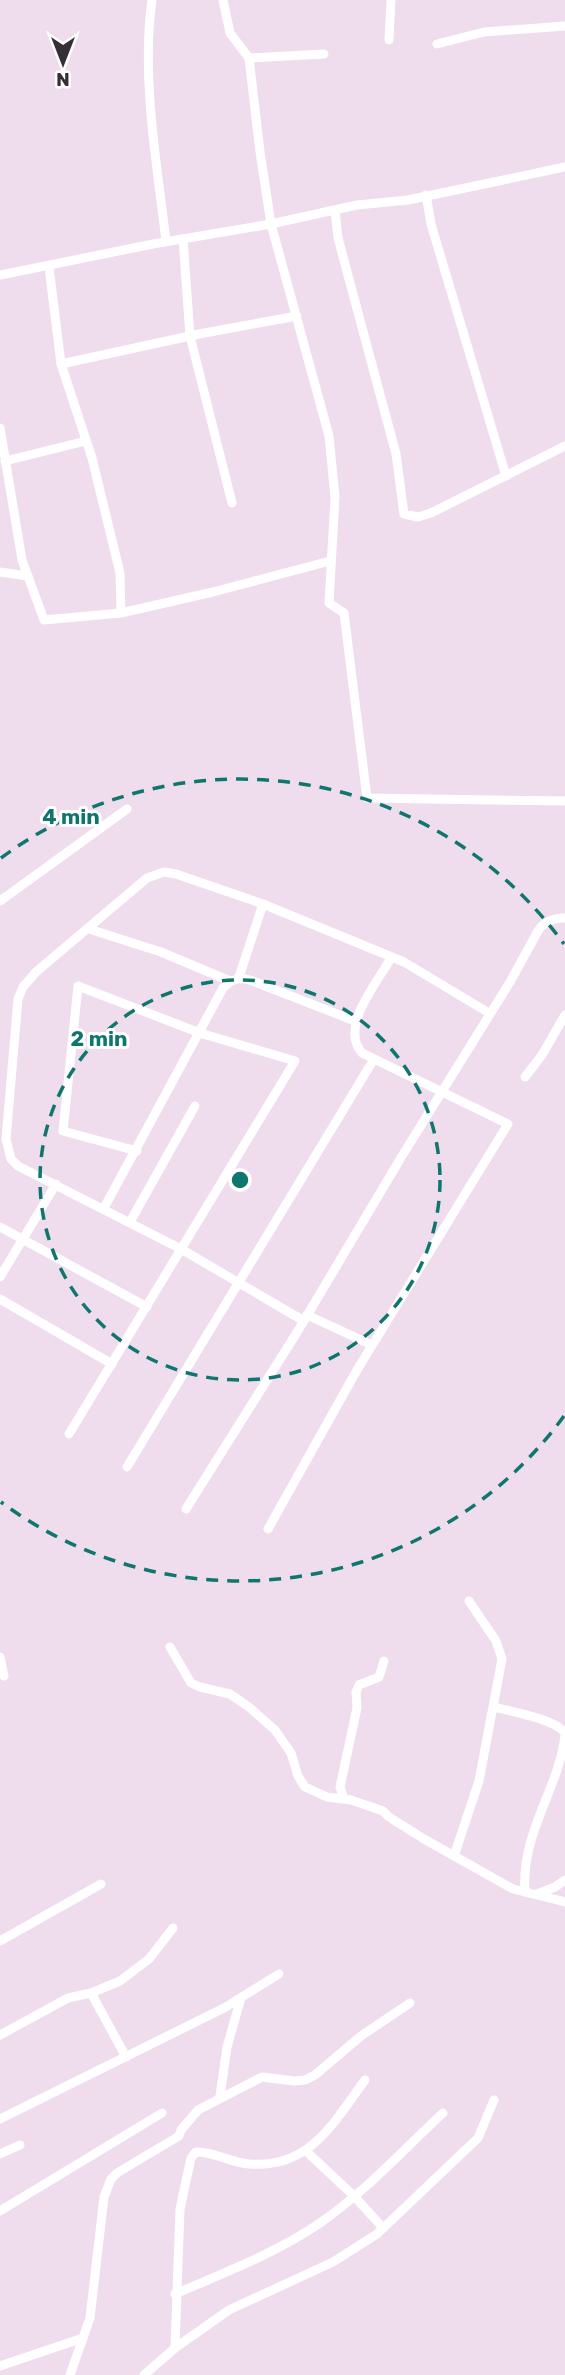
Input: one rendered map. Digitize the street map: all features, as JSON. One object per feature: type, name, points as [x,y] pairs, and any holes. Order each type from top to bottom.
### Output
[{"type":"street","points":[[152,0],[147,35],[155,150],[166,242]]},
{"type":"street","points":[[223,0],[230,33],[249,58],[271,224],[329,436],[335,497],[329,603],[344,613],[367,798],[565,801]]},
{"type":"street","points":[[389,40],[391,0]]},
{"type":"street","points":[[437,44],[484,32],[565,26]]},
{"type":"street","points":[[249,58],[324,54]]},
{"type":"street","points":[[0,275],[565,167]]},
{"type":"street","points":[[426,195],[431,224],[506,476]]},
{"type":"street","points":[[335,210],[338,238],[396,454],[404,514],[418,517],[431,513],[565,446]]},
{"type":"street","points":[[183,239],[190,335],[232,503]]},
{"type":"street","points":[[49,267],[61,364],[86,441],[120,573],[121,613]]},
{"type":"street","points":[[61,364],[190,335],[297,316]]},
{"type":"street","points":[[0,428],[22,560],[44,620],[121,613],[330,561]]},
{"type":"street","points":[[5,461],[86,441]]},
{"type":"street","points":[[0,572],[28,576]]},
{"type":"street","points":[[0,901],[127,809]]},
{"type":"street","points":[[373,1345],[306,1318],[104,1208],[18,1166],[11,1159],[6,1139],[16,1012],[23,986],[147,878],[164,872],[263,904],[404,962],[489,1013]]},
{"type":"street","points":[[104,1208],[223,988],[235,979],[263,904]]},
{"type":"street","points":[[186,1509],[306,1318],[542,924],[565,918]]},
{"type":"street","points":[[89,929],[235,979],[261,983],[355,1021]]},
{"type":"street","points":[[268,1529],[373,1345],[508,1124],[362,1053],[356,1047],[353,1038],[355,1021],[391,958]]},
{"type":"street","points":[[69,1434],[295,1061],[200,1033],[78,986],[63,1131],[137,1151]]},
{"type":"street","points":[[526,1077],[565,1015]]},
{"type":"street","points":[[127,1467],[374,1059]]},
{"type":"street","points":[[130,1222],[195,1105]]},
{"type":"street","points":[[0,1277],[56,1184]]},
{"type":"street","points":[[0,1227],[147,1307]]},
{"type":"street","points":[[0,1299],[112,1364]]},
{"type":"street","points":[[454,1856],[478,1781],[502,1659],[488,1626],[469,1601]]},
{"type":"street","points":[[170,1647],[191,1683],[230,1694],[275,1731],[291,1753],[298,1776],[305,1787],[327,1797],[344,1799],[383,1811],[499,1882],[524,1892],[565,1902]]},
{"type":"street","points":[[0,1657],[4,1676]]},
{"type":"street","points":[[344,1799],[340,1787],[357,1708],[356,1692],[359,1685],[379,1677],[384,1661]]},
{"type":"street","points":[[494,1707],[539,1719],[565,1733],[563,1750],[535,1823],[527,1853],[523,1871],[524,1892]]},
{"type":"street","points":[[537,1894],[565,1880]]},
{"type":"street","points":[[0,1941],[101,1884]]},
{"type":"street","points":[[0,2035],[68,1998],[91,1993],[120,1981],[149,1959],[173,1928]]},
{"type":"street","points":[[0,2119],[241,1998],[279,1974]]},
{"type":"street","points":[[91,1993],[126,2057]]},
{"type":"street","points":[[220,2096],[227,2048],[241,1998]]},
{"type":"street","points":[[70,2375],[90,2318],[104,2197],[111,2179],[179,2136],[198,2110],[220,2096],[262,2077],[294,2081],[316,2075],[362,2036],[410,2003]]},
{"type":"street","points":[[175,2348],[180,2209],[191,2158],[196,2152],[203,2152],[233,2162],[261,2164],[286,2159],[306,2151],[327,2132],[365,2080]]},
{"type":"street","points":[[144,2375],[175,2348],[229,2311],[333,2262],[383,2228],[478,2138],[494,2100]]},
{"type":"street","points":[[0,2211],[162,2113]]},
{"type":"street","points":[[175,2294],[303,2234],[354,2196],[443,2113]]},
{"type":"street","points":[[0,2154],[20,2145]]},
{"type":"street","points":[[306,2151],[354,2196],[383,2228]]},
{"type":"street","points":[[0,2366],[83,2339]]}]
